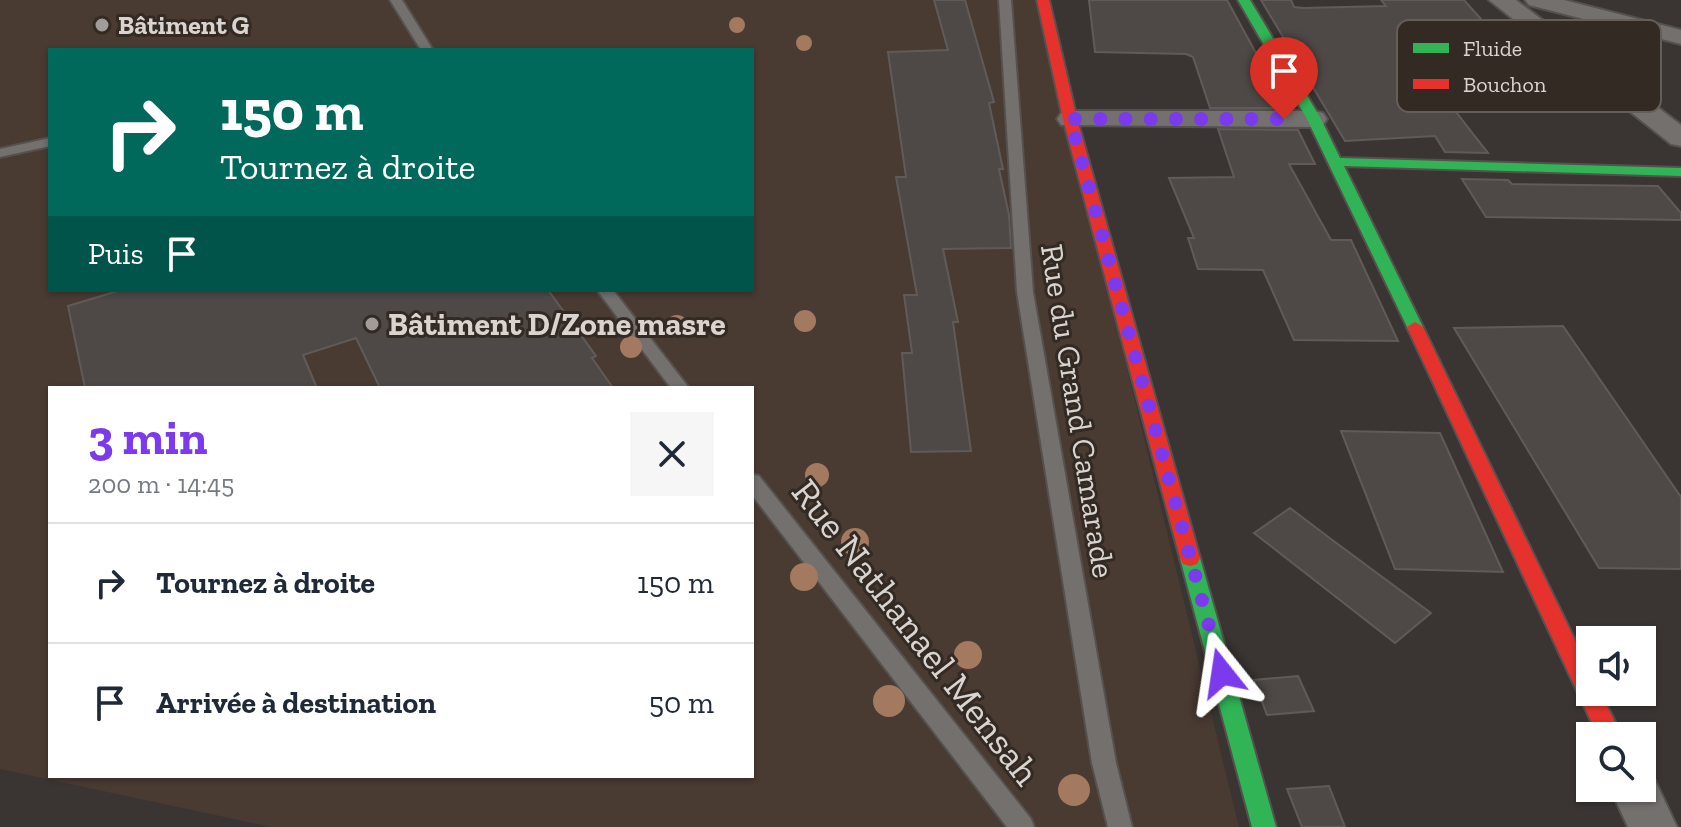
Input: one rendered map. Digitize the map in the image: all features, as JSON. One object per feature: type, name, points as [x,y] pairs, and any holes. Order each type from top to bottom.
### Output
[{"type":"street","points":[[1043,0],[1070,119],[1264,827]]},
{"type":"street","points":[[1244,0],[1336,162],[1603,722]]},
{"type":"street","points":[[1501,0],[1527,20]]},
{"type":"street","points":[[1537,0],[1615,20]]},
{"type":"street","points":[[1661,32],[1681,37]]},
{"type":"street","points":[[1647,112],[1681,138]]},
{"type":"street","points":[[1070,119],[1314,119]]},
{"type":"street","points":[[1336,162],[1681,172]]},
{"type":"street","points":[[1641,802],[1653,827]]},
{"type":"lane","points":[[396,0],[426,48]]},
{"type":"lane","name":"Rue du Grand Camarade","points":[[1005,0],[1025,292],[1104,763],[1120,827]]},
{"type":"lane","points":[[0,153],[48,142]]},
{"type":"lane","points":[[607,292],[678,386]]},
{"type":"lane","name":"Rue Nathanael Mensah","points":[[754,484],[1022,827]]},
{"type":"shaded area","points":[[0,0],[1037,0],[1239,827],[271,827],[0,769]]},
{"type":"building","points":[[934,0],[965,0],[994,102],[989,103],[1003,169],[999,169],[1009,215],[1011,248],[943,249],[958,322],[953,322],[971,451],[911,452],[902,353],[912,353],[904,295],[917,295],[896,177],[906,177],[888,52],[948,50]]},
{"type":"building","points":[[1089,0],[1227,0],[1286,108],[1210,108],[1193,57],[1186,54],[1095,52]]},
{"type":"building","points":[[1261,0],[1291,0],[1294,7],[1303,8],[1386,6],[1381,0],[1464,0],[1482,20],[1397,20],[1397,112],[1456,112],[1488,153],[1445,152],[1435,136],[1345,141]]},
{"type":"building","points":[[1218,129],[1298,130],[1315,164],[1289,164],[1331,240],[1351,240],[1398,341],[1294,340],[1263,270],[1198,269],[1188,238],[1194,238],[1169,178],[1234,177]]},
{"type":"building","points":[[1462,179],[1508,180],[1512,184],[1658,186],[1681,213],[1681,220],[1486,217]]},
{"type":"building","points":[[114,292],[549,292],[596,356],[592,358],[612,386],[379,386],[356,338],[303,355],[316,386],[85,386],[68,306]]},
{"type":"building","points":[[1563,326],[1681,497],[1681,569],[1599,568],[1454,328]]},
{"type":"building","points":[[1341,431],[1440,433],[1503,572],[1395,569]]},
{"type":"building","points":[[1290,508],[1431,613],[1395,643],[1254,533]]},
{"type":"building","points":[[1298,676],[1314,711],[1267,715],[1254,680]]},
{"type":"building","points":[[1329,786],[1345,827],[1302,827],[1287,789]]},
{"type":"traffic: fast","points":[[1244,0],[1314,119],[1415,327]]},
{"type":"traffic: fast","points":[[1336,162],[1681,172]]},
{"type":"traffic: fast","points":[[1190,558],[1264,827]]},
{"type":"traffic: jam","points":[[1043,0],[1070,119],[1190,558]]},
{"type":"traffic: jam","points":[[1415,327],[1603,722]]},
{"type":"place","name":"Bâtiment G","points":[[102,25]]},
{"type":"place","name":"Bâtiment D/Zone masre","points":[[372,324]]},
{"type":"route","points":[[1222,673],[1070,119],[1284,119]]}]
